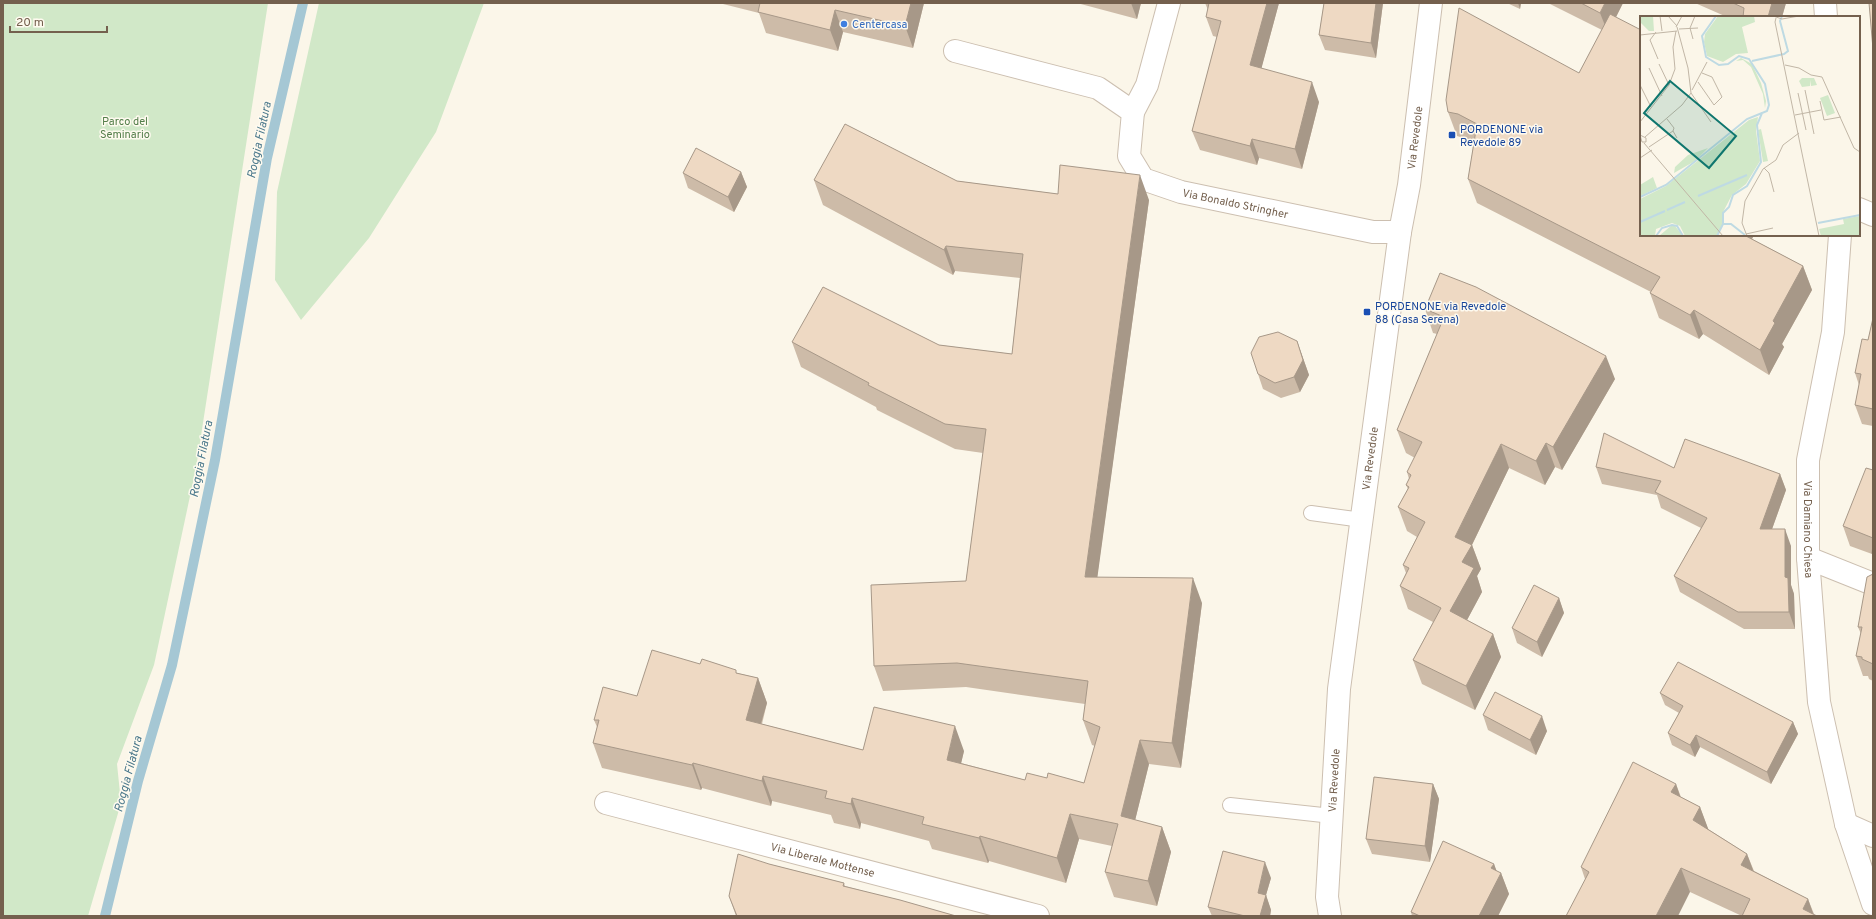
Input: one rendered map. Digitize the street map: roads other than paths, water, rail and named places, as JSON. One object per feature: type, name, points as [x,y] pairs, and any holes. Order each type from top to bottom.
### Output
[{"type":"street","name":"Via Bonaldo Stringher","points":[[1169,3],[1146,85],[1134,112],[1129,156],[1143,179],[1181,192],[1373,232],[1400,232]]},
{"type":"street","name":"Via Revedole","points":[[1330,916],[1327,896],[1339,689],[1400,232],[1409,185],[1431,3]]},
{"type":"street","points":[[1825,3],[1826,16]]},
{"type":"street","points":[[955,51],[1098,88],[1134,112]]},
{"type":"street","points":[[1860,209],[1873,215]]},
{"type":"street","name":"Via Damiano Chiesa","points":[[1840,236],[1833,332],[1808,460],[1808,558],[1819,702],[1846,824],[1873,904]]},
{"type":"street","points":[[1808,558],[1873,584]]},
{"type":"street","name":"Via Liberale Mottense","points":[[606,803],[1038,916]]},
{"type":"street","points":[[1846,824],[1873,836]]},
{"type":"lane","points":[[1311,513],[1362,520]]},
{"type":"lane","points":[[1230,804],[1332,816]]},
{"type":"waterway","name":"Roggia Filatura","points":[[105,916],[138,781],[172,665],[215,460],[267,158],[303,3]]},
{"type":"place","name":"Centercasa","points":[[844,24]]},
{"type":"place","name":"PORDENONE via Revedole 89","points":[[1452,135]]},
{"type":"place","name":"PORDENONE via Revedole 88 (Casa Serena)","points":[[1367,312]]},
{"type":"park label","name":"Parco del Seminario","points":[[125,127]]}]
